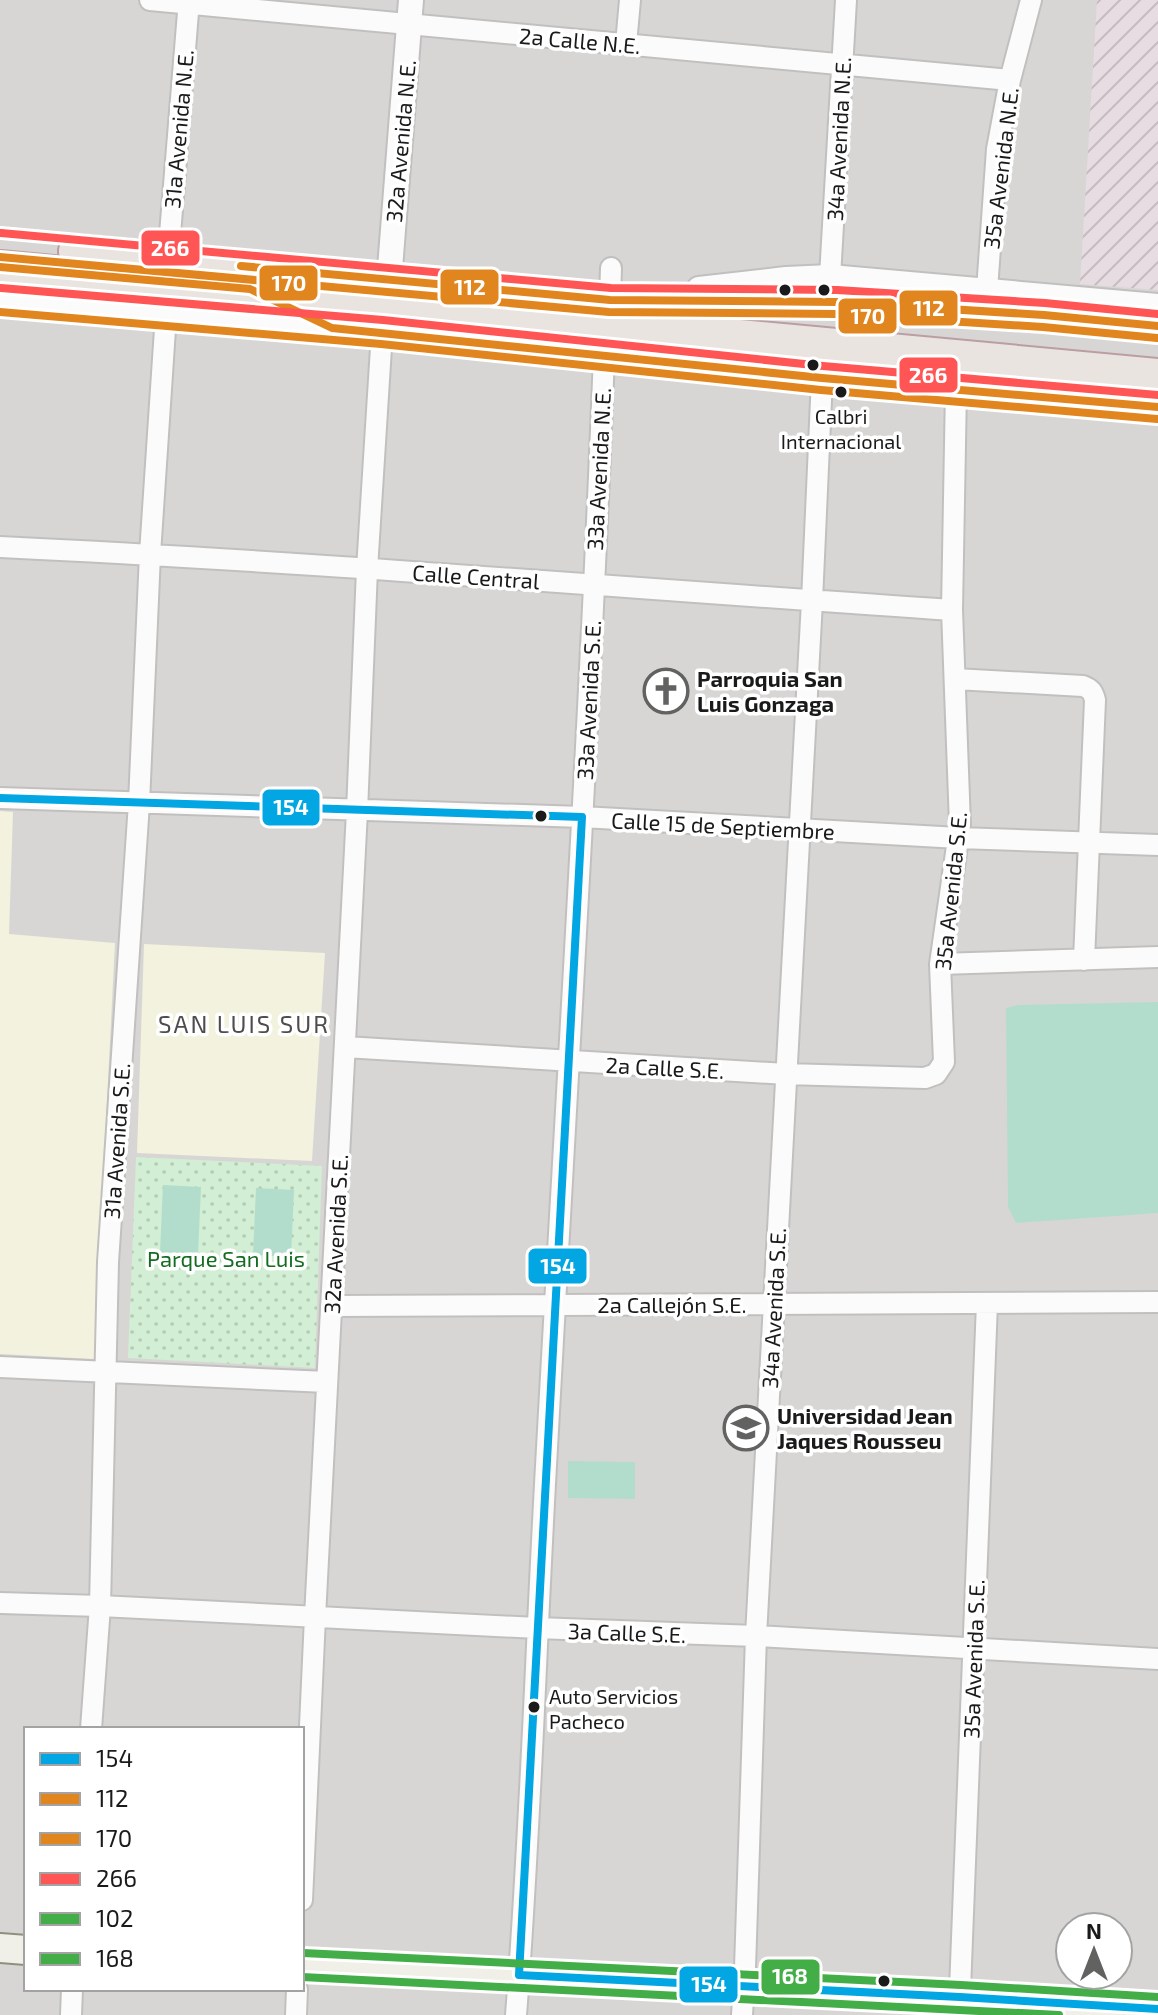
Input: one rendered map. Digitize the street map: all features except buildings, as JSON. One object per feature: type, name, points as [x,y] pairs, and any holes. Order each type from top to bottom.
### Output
[{"type":"highway","points":[[0,245],[389,281],[610,284],[1158,326]]},
{"type":"highway","points":[[0,267],[1158,375]]},
{"type":"main road","points":[[0,1931],[24,1932]]},
{"type":"main road","points":[[304,1947],[744,1990],[960,1997],[1158,2009]]},
{"type":"main road","points":[[0,1948],[24,1950]]},
{"type":"main road","points":[[304,1965],[520,1966]]},
{"type":"main road","points":[[960,1997],[1158,1989]]},
{"type":"street","name":"2a Calle N.E.","points":[[150,0],[410,12],[626,44],[1010,80]]},
{"type":"street","points":[[626,44],[630,0]]},
{"type":"street","name":"34a Avenida N.E.","points":[[830,277],[846,0]]},
{"type":"street","name":"35a Avenida N.E.","points":[[987,290],[997,149],[1010,80],[1031,0]]},
{"type":"street","name":"31a Avenida N.E.","points":[[168,259],[189,2]]},
{"type":"street","name":"32a Avenida N.E.","points":[[389,281],[410,12]]},
{"type":"street","points":[[610,284],[830,277],[1158,306]]},
{"type":"street","points":[[250,289],[332,328]]},
{"type":"street","points":[[0,300],[382,332],[822,378],[1158,407]]},
{"type":"street","points":[[150,554],[166,314]]},
{"type":"street","points":[[367,569],[382,332]]},
{"type":"street","name":"33a Avenida N.E.","points":[[593,584],[604,355]]},
{"type":"street","points":[[812,601],[822,378]]},
{"type":"street","points":[[952,610],[956,389]]},
{"type":"street","name":"Calle Central","points":[[0,547],[150,554],[952,610]]},
{"type":"street","name":"31a Avenida S.E.","points":[[91,1727],[100,1606],[108,1262],[139,803],[150,554]]},
{"type":"street","name":"32a Avenida S.E.","points":[[304,1856],[367,569]]},
{"type":"street","name":"33a Avenida S.E.","points":[[516,2015],[593,584]]},
{"type":"street","name":"34a Avenida S.E.","points":[[744,1990],[756,1636],[812,601]]},
{"type":"street","name":"35a Avenida S.E.","points":[[936,1074],[944,1062],[940,964],[960,825],[952,610]]},
{"type":"street","points":[[955,679],[1083,686],[1093,692],[1084,960]]},
{"type":"street","name":"Calle 15 de Septiembre","points":[[0,798],[582,817],[959,838],[1158,845]]},
{"type":"street","points":[[940,964],[1158,957]]},
{"type":"street","name":"2a Calle S.E.","points":[[345,1047],[786,1074],[925,1078],[936,1074]]},
{"type":"street","name":"2a Callejón S.E.","points":[[331,1306],[1158,1302]]},
{"type":"street","name":"35a Avenida S.E.","points":[[960,1997],[987,1303]]},
{"type":"street","points":[[0,1367],[327,1382]]},
{"type":"street","name":"3a Calle S.E.","points":[[0,1603],[756,1636],[1158,1659]]},
{"type":"street","points":[[71,2015],[72,1991]]},
{"type":"street","points":[[296,2015],[297,1991]]},
{"type":"shaded area","name":"SAN LUIS SUR","points":[[0,0],[1158,0],[1158,2015],[0,2015]]},
{"type":"shaded area","points":[[1097,0],[1158,0],[1158,290],[1080,284]]},
{"type":"shaded area","points":[[0,811],[13,812],[9,934],[115,943],[94,1359],[0,1354]]},
{"type":"shaded area","points":[[144,944],[325,953],[312,1161],[137,1153]]},
{"type":"green space","points":[[1158,1002],[1158,1213],[1016,1223],[1008,1207],[1006,1008],[1018,1005]]},
{"type":"green space","name":"Parque San Luis","points":[[136,1157],[322,1166],[315,1368],[128,1358]]},
{"type":"green space","points":[[163,1185],[201,1187],[198,1254],[160,1252]]},
{"type":"green space","points":[[256,1188],[294,1190],[291,1257],[253,1255]]},
{"type":"green space","points":[[568,1461],[635,1462],[635,1499],[568,1498]]},
{"type":"transit line","name":"266","points":[[1,233],[611,288],[837,290],[1045,303],[1158,314]]},
{"type":"transit line","name":"170","points":[[0,257],[609,312],[836,314],[1043,327],[1157,338]]},
{"type":"transit line","name":"112","points":[[241,266],[610,300],[836,302],[1044,315],[1158,326]]},
{"type":"transit line","name":"112","points":[[0,267],[250,289],[332,328],[822,378],[1158,407]]},
{"type":"transit line","name":"266","points":[[1,288],[383,320],[823,366],[1158,395]]},
{"type":"transit line","name":"170","points":[[0,312],[381,344],[821,390],[1157,419]]},
{"type":"transit line","name":"154","points":[[0,798],[582,817]]},
{"type":"transit line","name":"154","points":[[582,817],[519,1975],[1158,2009]]},
{"type":"transit line","name":"168","points":[[304,1953],[1158,1997]]},
{"type":"transit line","name":"102","points":[[304,1977],[1059,2015]]},
{"type":"place","name":"Calbri Internacional","points":[[841,392]]},
{"type":"place","name":"Parroquia San Luis Gonzaga","points":[[666,691]]},
{"type":"place","name":"Universidad Jean Jaques Rousseu","points":[[746,1428]]},
{"type":"place","name":"Auto Servicios Pacheco","points":[[534,1707]]},
{"type":"district","name":"SAN LUIS SUR","points":[[244,1023]]}]
